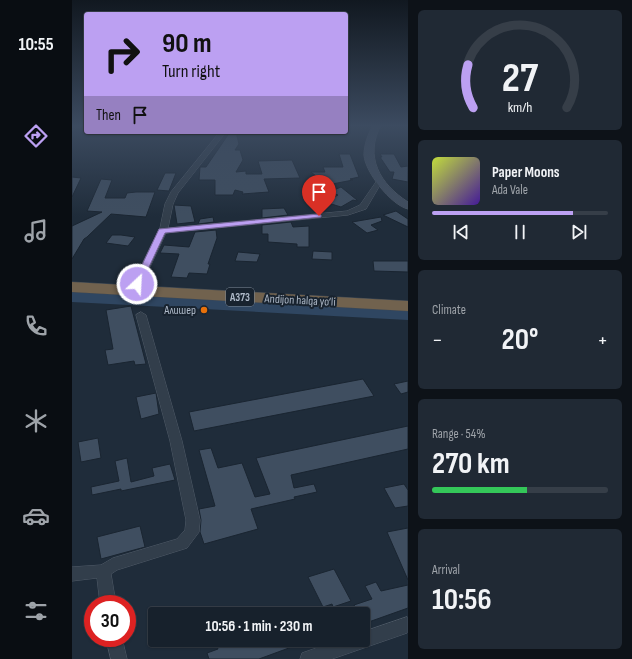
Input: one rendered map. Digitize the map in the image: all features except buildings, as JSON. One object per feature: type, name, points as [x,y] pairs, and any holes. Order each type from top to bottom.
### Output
[{"type":"highway","name":"Andijon halqa yo‘li","points":[[72,281],[408,299]]},
{"type":"highway","name":"Andijon halqa yo‘li","points":[[72,287],[408,306]]},
{"type":"main road","points":[[369,156],[380,180],[408,206]]},
{"type":"street","points":[[137,284],[162,231],[166,221],[169,204],[175,192],[204,156]]},
{"type":"street","points":[[162,231],[348,213],[363,207],[380,180]]},
{"type":"street","points":[[72,574],[103,571],[113,565],[182,544],[192,532],[194,520],[176,442],[141,315]]},
{"type":"street","points":[[103,571],[107,595]]},
{"type":"street","points":[[370,637],[407,624]]},
{"type":"street","points":[[116,647],[119,659]]},
{"type":"street","points":[[308,659],[343,647]]},
{"type":"waterway","points":[[72,297],[408,315]]},
{"type":"place","name":"Алишер","points":[[204,310]]},
{"type":"route","points":[[137,284],[162,231],[319,216]]}]
